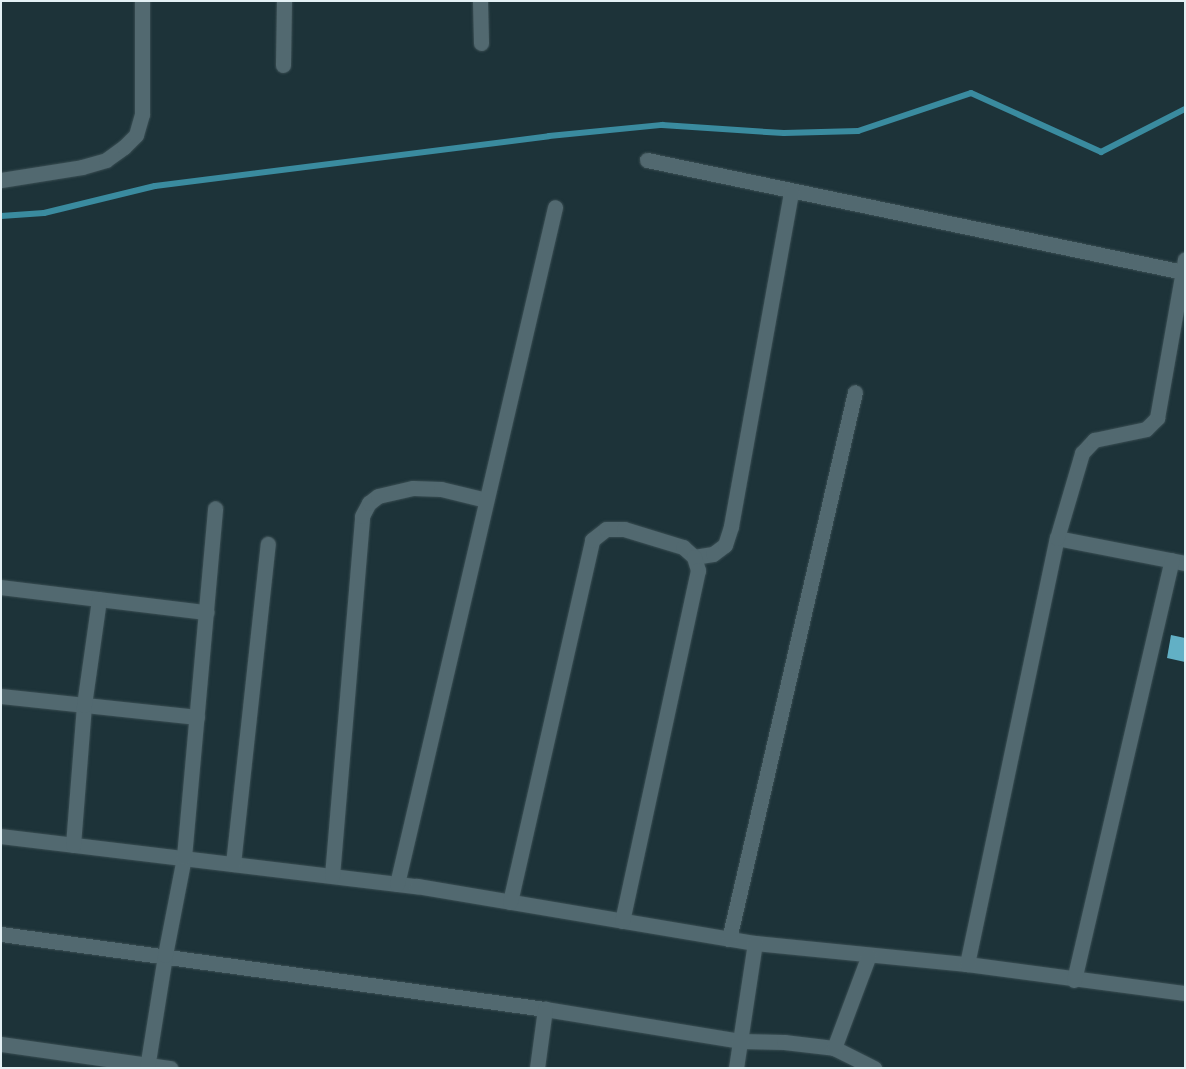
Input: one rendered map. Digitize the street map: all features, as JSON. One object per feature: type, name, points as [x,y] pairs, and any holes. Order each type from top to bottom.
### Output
[{"type":"street","points":[[1,180],[82,167],[106,160],[124,147],[136,135],[142,114],[142,1]]},
{"type":"street","points":[[283,65],[284,1]]},
{"type":"street","points":[[480,1],[481,43]]},
{"type":"street","points":[[647,160],[791,192],[1184,266],[1157,418],[1146,429],[1094,440],[1082,453],[1057,538],[967,964]]},
{"type":"street","points":[[694,557],[712,554],[724,545],[731,526],[791,192]]},
{"type":"street","points":[[397,884],[555,207]]},
{"type":"street","points":[[730,939],[855,392]]},
{"type":"street","points":[[332,876],[362,516],[369,503],[378,496],[413,488],[441,489],[486,500]]},
{"type":"street","points":[[148,1066],[164,955],[184,857],[216,508]]},
{"type":"street","points":[[510,902],[592,540],[606,530],[624,529],[683,547],[694,557],[698,570],[622,921]]},
{"type":"street","points":[[1057,538],[1178,561],[1074,980]]},
{"type":"street","points":[[233,864],[268,544]]},
{"type":"street","points":[[1,587],[206,612]]},
{"type":"street","points":[[73,845],[84,705],[98,599]]},
{"type":"street","points":[[1,696],[196,716]]},
{"type":"street","points":[[1,836],[397,884],[755,943],[967,964],[1074,980],[1185,993]]},
{"type":"street","points":[[1,934],[545,1009],[741,1041],[784,1042],[834,1048],[874,1068]]},
{"type":"street","points":[[736,1068],[755,943]]},
{"type":"street","points":[[834,1048],[869,954]]},
{"type":"street","points":[[537,1068],[545,1009]]},
{"type":"street","points":[[1,1044],[170,1068]]},
{"type":"building","points":[[1171,635],[1185,638],[1185,662],[1167,658]]},
{"type":"waterway","points":[[1,216],[44,213],[155,186],[549,136],[662,125],[784,133],[858,131],[971,93],[1101,152],[1185,109]]}]
